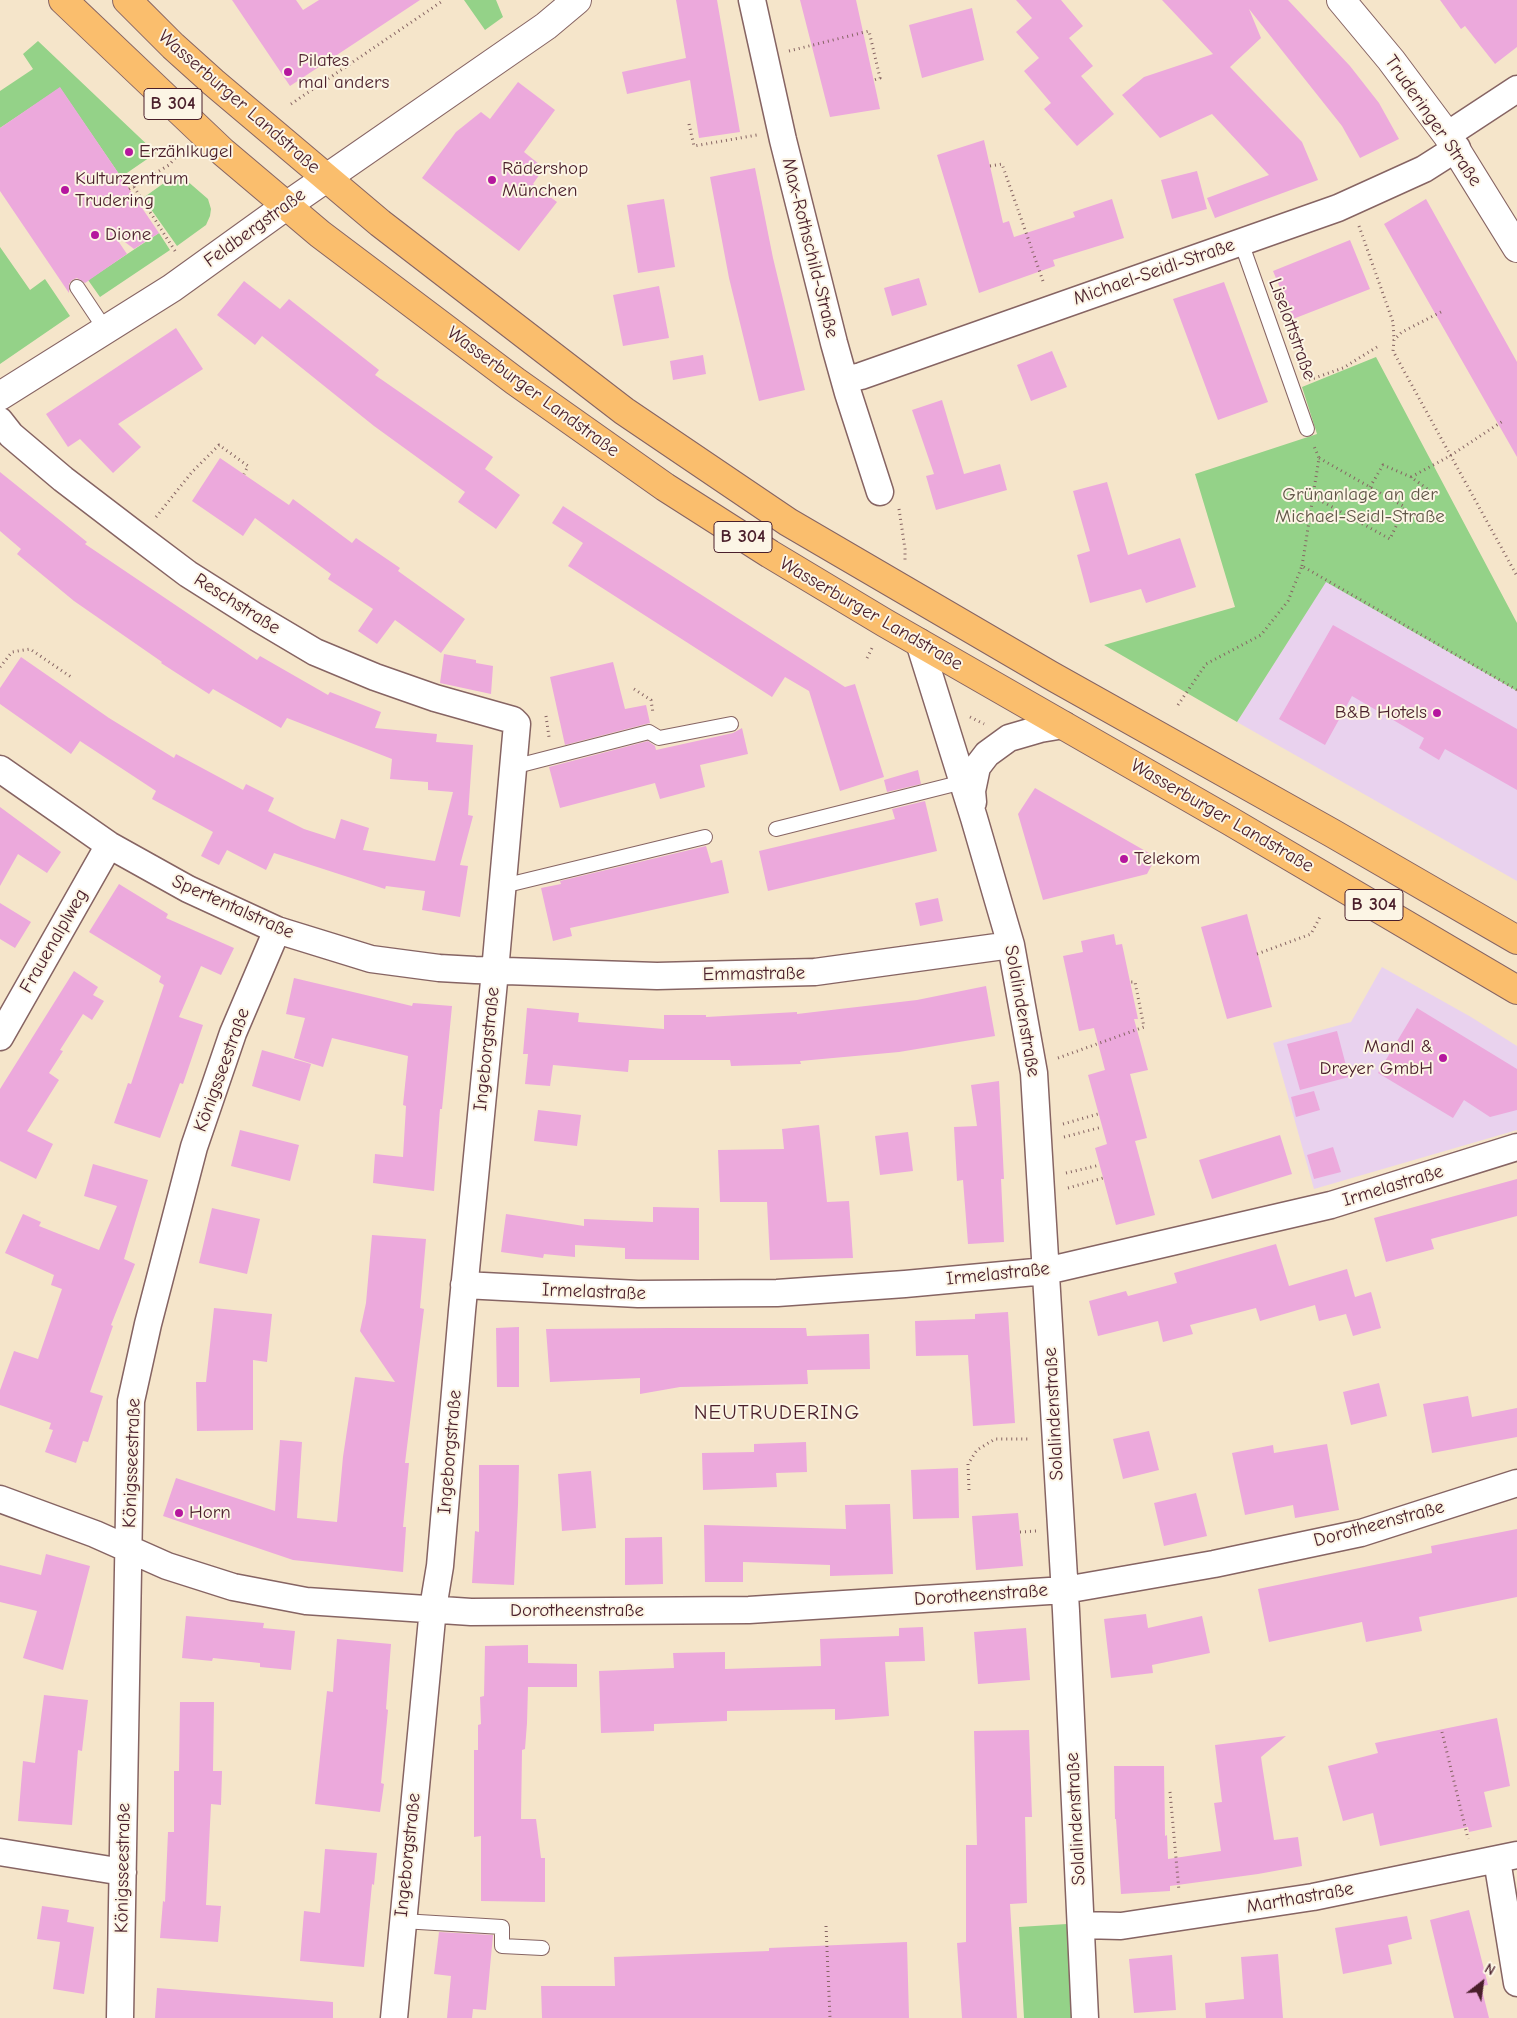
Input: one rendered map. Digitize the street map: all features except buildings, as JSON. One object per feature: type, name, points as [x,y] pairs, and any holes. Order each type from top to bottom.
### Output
[{"type":"main road","name":"Wasserburger Landstraße","points":[[63,0],[223,152],[320,234],[515,380],[665,486],[770,554],[1517,990]]},
{"type":"main road","name":"Wasserburger Landstraße","points":[[127,0],[173,46],[213,82],[387,229],[624,411],[788,522],[1050,675],[1332,833],[1517,940]]},
{"type":"street","name":"Feldbergstraße","points":[[0,396],[172,288],[286,206],[546,26],[577,0]]},
{"type":"street","name":"Max-Rothschild-Straße","points":[[752,0],[783,140],[848,393],[880,492]]},
{"type":"street","name":"Truderinger Straße","points":[[1341,0],[1391,60],[1452,142],[1517,248]]},
{"type":"street","name":"Michael-Seidl-Straße","points":[[845,380],[1338,208],[1424,169],[1452,142],[1517,89]]},
{"type":"street","name":"Reschstraße","points":[[0,421],[26,448],[131,532],[188,574],[315,652],[375,677],[435,698],[513,720]]},
{"type":"street","name":"Solalindenstraße","points":[[919,642],[1011,945],[1034,1073],[1054,1440],[1065,1590],[1085,2018]]},
{"type":"street","name":"Ingeborgstraße","points":[[394,2018],[433,1608],[440,1566],[464,1285],[495,971],[513,767],[516,724],[513,720]]},
{"type":"street","name":"Solalindenstraße","points":[[974,818],[972,791],[977,766],[987,754],[1009,738],[1040,729],[1064,725]]},
{"type":"street","name":"Spertentalstraße","points":[[0,769],[109,845],[188,889],[277,930],[371,960],[438,968],[495,971]]},
{"type":"street","name":"Frauenalplweg","points":[[0,1037],[109,845]]},
{"type":"street","name":"Königsseestraße","points":[[120,2018],[131,1401],[148,1324],[194,1147],[234,1033],[277,930]]},
{"type":"street","name":"Emmastraße","points":[[495,971],[657,976],[815,972],[1011,945]]},
{"type":"street","name":"Irmelastraße","points":[[464,1285],[638,1294],[777,1293],[905,1284],[1046,1270],[1331,1205],[1517,1147]]},
{"type":"street","name":"Dorotheenstraße","points":[[0,1499],[95,1534],[167,1566],[232,1587],[306,1600],[471,1612],[749,1610],[1065,1590],[1214,1564],[1362,1533],[1517,1483]]},
{"type":"street","points":[[0,1852],[123,1872]]},
{"type":"street","points":[[1507,1857],[1517,1983]]},
{"type":"street","name":"Marthastraße","points":[[1081,1925],[1121,1926],[1313,1897],[1507,1857]]},
{"type":"lane","name":"Liselottstraße","points":[[1241,242],[1306,428]]},
{"type":"lane","points":[[77,287],[105,329]]},
{"type":"lane","points":[[513,767],[649,732],[659,738],[730,724]]},
{"type":"lane","points":[[776,829],[963,782]]},
{"type":"lane","points":[[502,886],[705,837]]},
{"type":"lane","points":[[402,1921],[502,1927],[502,1946],[542,1948]]},
{"type":"path","points":[[291,104],[444,0]]},
{"type":"path","points":[[784,52],[869,31],[880,78],[874,80]]},
{"type":"path","points":[[689,124],[694,146],[759,135]]},
{"type":"path","points":[[129,189],[169,165],[179,154]]},
{"type":"path","points":[[990,166],[1002,164],[1045,288]]},
{"type":"path","points":[[134,187],[178,256]]},
{"type":"path","points":[[1359,224],[1393,322],[1394,351],[1517,576]]},
{"type":"path","points":[[1394,340],[1402,332],[1441,312]]},
{"type":"path","points":[[1292,386],[1343,368],[1377,347]]},
{"type":"path","points":[[1411,477],[1450,456],[1503,421]]},
{"type":"path","points":[[1178,705],[1206,664],[1261,635],[1288,601],[1302,566],[1319,458],[1306,428]]},
{"type":"path","points":[[152,522],[192,472],[219,445],[248,466],[244,474]]},
{"type":"path","points":[[1314,497],[1390,539],[1405,508],[1319,458]]},
{"type":"path","points":[[1370,487],[1384,464],[1411,477],[1430,491]]},
{"type":"path","points":[[1302,566],[1517,690]]},
{"type":"path","points":[[0,667],[12,652],[30,649],[71,677]]},
{"type":"path","points":[[1257,954],[1311,934],[1321,915]]},
{"type":"path","points":[[1053,1060],[1144,1027],[1135,982],[1130,982]]},
{"type":"path","points":[[1056,1126],[1098,1114]]},
{"type":"path","points":[[1057,1138],[1102,1127]]},
{"type":"path","points":[[1059,1174],[1100,1165]]},
{"type":"path","points":[[1060,1190],[1103,1178]]},
{"type":"path","points":[[969,1490],[968,1464],[977,1450],[995,1439],[1054,1440]]},
{"type":"path","points":[[1442,1732],[1469,1844]]},
{"type":"path","points":[[1170,1792],[1181,1917]]},
{"type":"path","points":[[826,1926],[830,2018]]},
{"type":"shaded area","points":[[1326,581],[1517,691],[1517,881],[1237,722]]},
{"type":"shaded area","points":[[1382,967],[1471,1017],[1517,1046],[1517,1130],[1314,1189],[1273,1043],[1351,1022]]},
{"type":"green space","points":[[464,0],[496,0],[503,17],[485,30]]},
{"type":"green space","points":[[38,41],[156,153],[121,177],[60,88],[0,128],[0,91],[33,69],[23,54]]},
{"type":"green space","points":[[178,173],[208,199],[211,209],[206,225],[177,246],[143,198]]},
{"type":"green space","points":[[159,233],[170,250],[100,297],[88,280]]},
{"type":"green space","points":[[0,247],[30,290],[45,279],[70,316],[0,364]]},
{"type":"green space","name":"Grünanlage an der Michael-Seidl-Straße","points":[[1376,357],[1517,623],[1517,691],[1326,582],[1237,722],[1104,645],[1235,607],[1195,474],[1317,434],[1302,387]]},
{"type":"green space","points":[[1067,1924],[1073,2018],[1024,2018],[1019,1927]]},
{"type":"place","name":"Pilates mal anders","points":[[288,72]]},
{"type":"place","name":"Erzählkugel","points":[[129,152]]},
{"type":"place","name":"Rädershop München","points":[[492,180]]},
{"type":"place","name":"Kulturzentrum Trudering","points":[[65,190]]},
{"type":"place","name":"Dione","points":[[95,235]]},
{"type":"place","name":"B&B Hotels","points":[[1437,713]]},
{"type":"place","name":"Telekom","points":[[1124,859]]},
{"type":"place","name":"Mandl & Dreyer GmbH","points":[[1443,1058]]},
{"type":"place","name":"Horn","points":[[179,1513]]},
{"type":"district","name":"NEUTRUDERING","points":[[777,1413]]}]
